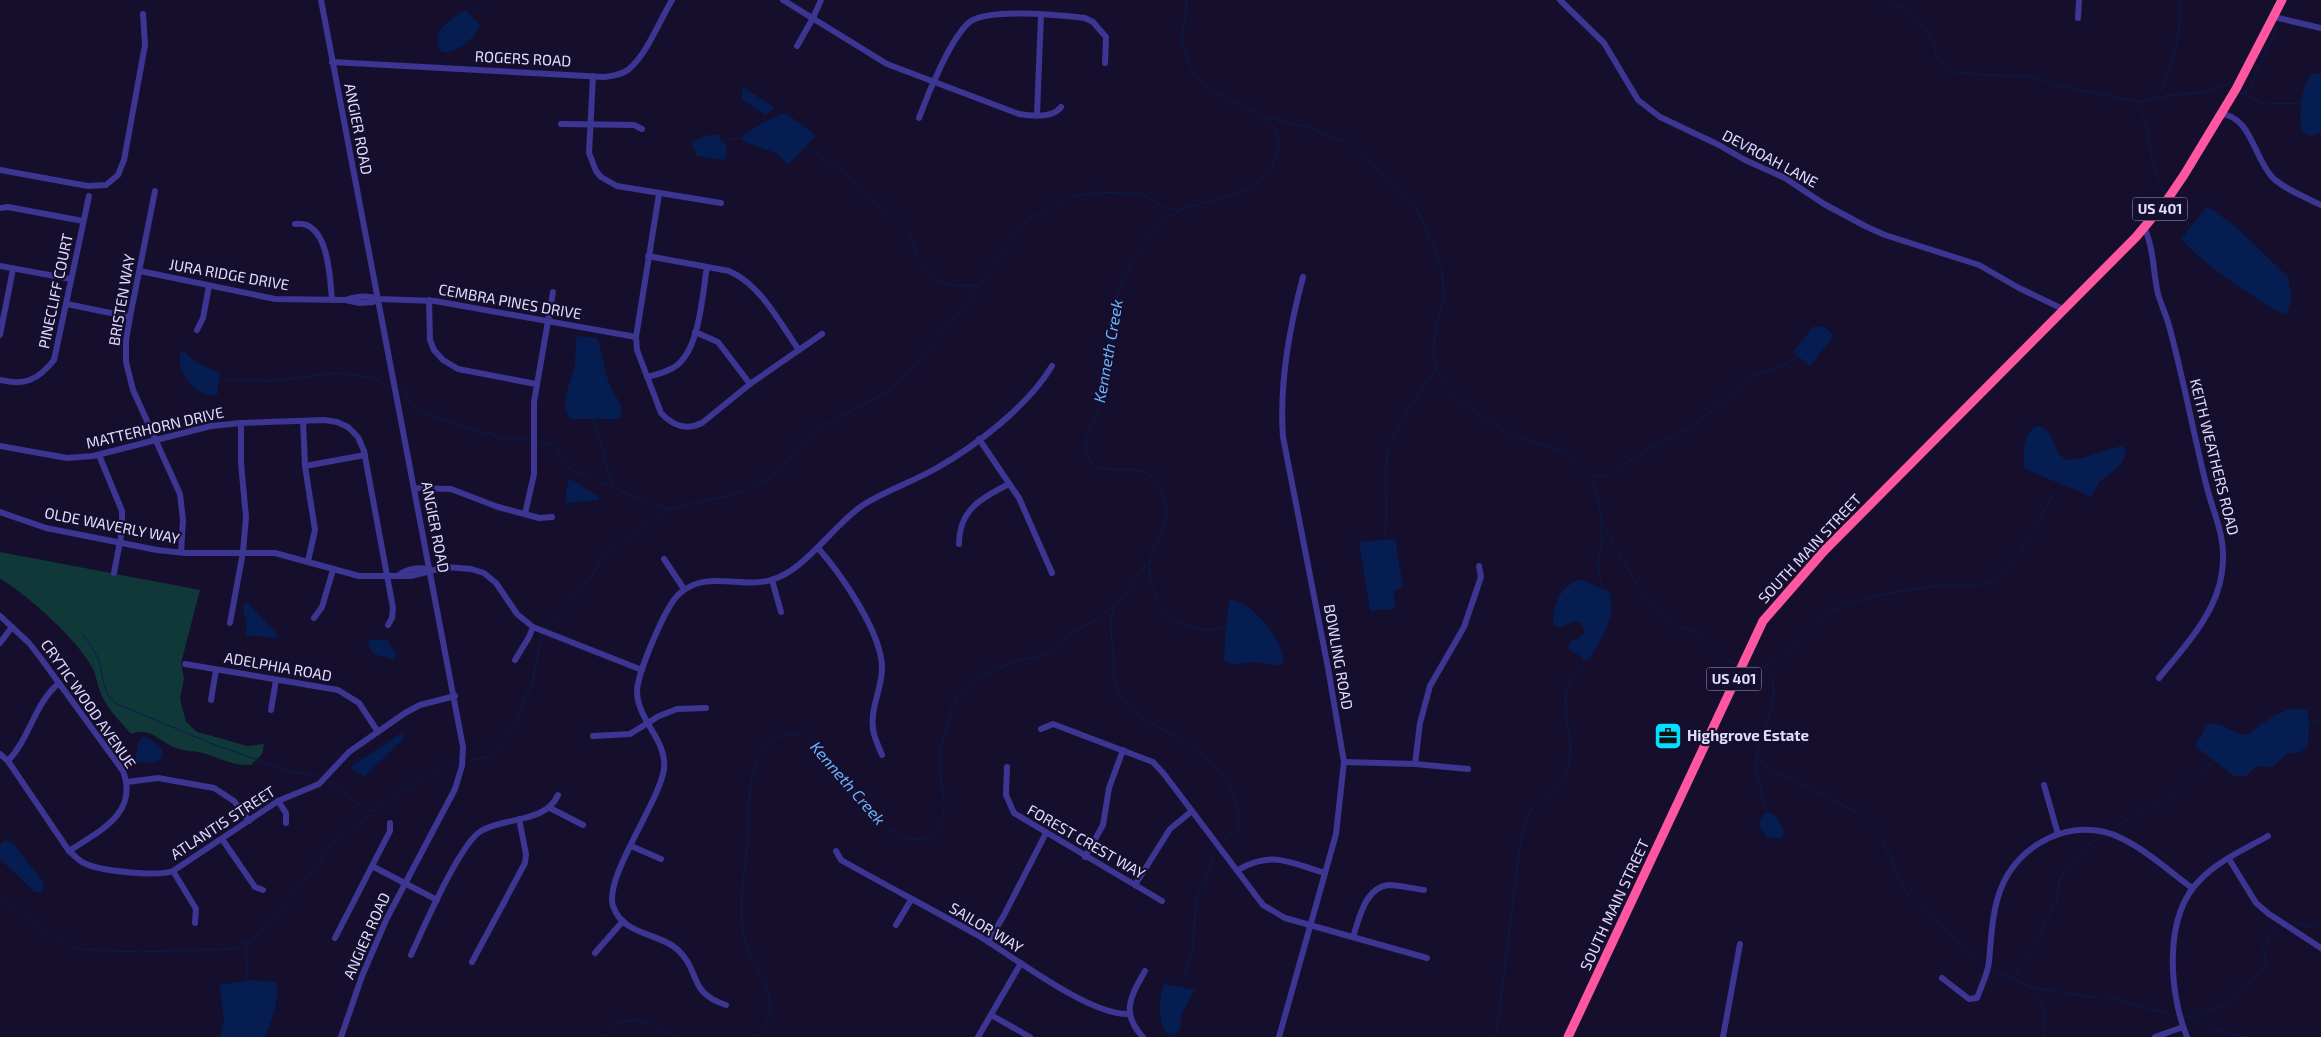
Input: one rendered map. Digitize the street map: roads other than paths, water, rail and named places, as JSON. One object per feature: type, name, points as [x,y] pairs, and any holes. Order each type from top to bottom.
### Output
[{"type":"highway","name":"US 401","points":[[2065,310],[2144,227],[2184,176],[2282,0]]},
{"type":"highway","name":"SOUTH MAIN STREET","points":[[1568,1037],[1763,621],[1824,551],[2065,310]]},
{"type":"street","name":"ANGIER ROAD","points":[[320,0],[463,742],[460,775],[449,802],[405,883],[371,953],[340,1037]]},
{"type":"street","name":"ROGERS ROAD","points":[[332,62],[593,76],[616,75],[628,70],[638,60],[672,0]]},
{"type":"street","points":[[783,0],[887,64],[933,82],[1013,112],[1037,115],[1056,112],[1061,107]]},
{"type":"street","points":[[797,46],[821,0]]},
{"type":"street","name":"DEVROAH LANE","points":[[1560,0],[1604,43],[1638,100],[1660,117],[1720,145],[1745,160],[1786,178],[1824,204],[1866,226],[1885,235],[1979,265],[2019,288],[2065,310]]},
{"type":"street","points":[[2078,18],[2079,0]]},
{"type":"street","points":[[0,170],[88,186],[106,185],[118,175],[124,160],[145,45],[143,14]]},
{"type":"street","points":[[919,118],[933,82],[962,31],[972,20],[990,14],[1077,17],[1093,22],[1106,37],[1105,63]]},
{"type":"street","points":[[1037,115],[1041,15]]},
{"type":"street","points":[[2274,17],[2321,28]]},
{"type":"street","points":[[593,76],[589,153],[596,171],[601,177],[617,186],[721,204]]},
{"type":"street","points":[[2220,114],[2235,118],[2242,124],[2260,160],[2276,180],[2321,205]]},
{"type":"street","points":[[561,124],[634,125],[642,129]]},
{"type":"street","name":"BRISTEN WAY","points":[[155,191],[130,317],[126,351],[129,377],[174,477],[181,499],[183,525],[181,552]]},
{"type":"street","points":[[659,194],[636,337],[637,350],[660,413],[674,424],[683,427],[696,426],[750,384],[822,334]]},
{"type":"street","name":"PINECLIFF COURT","points":[[0,380],[28,382],[44,373],[54,360],[89,196]]},
{"type":"street","points":[[0,208],[8,207],[83,221]]},
{"type":"street","points":[[295,224],[300,223],[310,227],[324,245],[330,272],[332,300]]},
{"type":"street","name":"KEITH WEATHERS ROAD","points":[[2144,227],[2150,243],[2158,292],[2168,322],[2208,491],[2221,530],[2223,545],[2222,573],[2216,597],[2207,615],[2159,678]]},
{"type":"street","points":[[648,256],[729,271],[747,280],[799,350]]},
{"type":"street","points":[[0,266],[71,279]]},
{"type":"street","points":[[648,378],[674,368],[683,360],[690,348],[695,332],[707,267]]},
{"type":"street","points":[[0,335],[13,269]]},
{"type":"street","name":"JURA RIDGE DRIVE","points":[[140,271],[275,299],[344,300],[372,296],[379,299]]},
{"type":"street","name":"BOWLING ROAD","points":[[1278,1037],[1336,834],[1344,762],[1328,668],[1283,437],[1281,407],[1286,363],[1293,315],[1303,277]]},
{"type":"street","points":[[197,330],[202,318],[209,286]]},
{"type":"street","points":[[525,514],[534,479],[533,412],[536,384],[553,292]]},
{"type":"street","name":"CEMBRA PINES DRIVE","points":[[379,299],[429,300],[636,337]]},
{"type":"street","points":[[429,300],[430,340],[434,350],[442,360],[458,369],[536,384]]},
{"type":"street","points":[[67,304],[130,317]]},
{"type":"street","points":[[695,332],[718,342],[750,384]]},
{"type":"street","points":[[726,1004],[703,994],[678,950],[666,942],[636,930],[623,921],[614,908],[612,893],[663,770],[662,749],[640,709],[637,694],[642,670],[667,608],[684,589],[711,580],[772,580],[793,568],[818,548],[844,519],[863,505],[934,470],[1021,406],[1043,381],[1052,366]]},
{"type":"street","name":"MATTERHORN DRIVE","points":[[0,447],[67,458],[99,455],[199,428],[241,423],[328,420],[345,425],[358,437],[365,455],[394,612],[388,625]]},
{"type":"street","points":[[303,421],[305,466],[315,530],[308,561]]},
{"type":"street","points":[[230,623],[243,552],[246,508],[241,463],[241,423]]},
{"type":"street","points":[[978,439],[1019,498],[1052,572]]},
{"type":"street","points":[[99,455],[121,507],[123,523],[114,573]]},
{"type":"street","points":[[305,466],[365,455]]},
{"type":"street","points":[[959,544],[959,533],[964,517],[976,503],[1009,484]]},
{"type":"street","points":[[414,488],[451,489],[542,519],[552,517]]},
{"type":"street","name":"OLDE WAVERLY WAY","points":[[0,512],[46,528],[120,542],[181,552],[276,553],[359,576],[388,577],[399,576],[424,568],[430,570],[461,567],[484,573],[496,583],[517,614],[533,627]]},
{"type":"street","points":[[818,548],[833,565],[848,587],[878,648],[882,667],[872,717],[873,730],[882,754]]},
{"type":"street","points":[[664,559],[684,589]]},
{"type":"street","points":[[1415,764],[1420,722],[1427,693],[1464,627],[1481,577],[1479,566]]},
{"type":"street","points":[[314,618],[322,607],[334,570]]},
{"type":"street","points":[[772,580],[781,612]]},
{"type":"street","name":"CRYTIC WOOD AVENUE","points":[[0,616],[30,643],[123,771],[127,782],[126,800],[116,819],[69,850]]},
{"type":"street","points":[[0,643],[12,627]]},
{"type":"street","points":[[515,660],[533,627],[642,670]]},
{"type":"street","name":"ADELPHIA ROAD","points":[[185,664],[327,688],[346,694],[359,703],[378,732]]},
{"type":"street","points":[[211,700],[216,670]]},
{"type":"street","points":[[271,710],[276,680]]},
{"type":"street","points":[[8,761],[18,751],[41,702],[59,683]]},
{"type":"street","name":"ATLANTIS STREET","points":[[0,754],[8,761],[69,850],[86,865],[145,875],[162,874],[173,871],[278,801],[319,784],[349,752],[420,704],[454,696]]},
{"type":"street","points":[[593,736],[623,735],[639,729],[647,723],[677,709],[706,708]]},
{"type":"street","points":[[1041,729],[1053,724],[1153,762],[1238,870],[1263,905],[1285,918],[1427,958]]},
{"type":"street","points":[[1085,856],[1103,825],[1109,788],[1123,750]]},
{"type":"street","points":[[1344,762],[1415,764],[1468,769]]},
{"type":"street","name":"FOREST CREST WAY","points":[[1006,767],[1006,795],[1014,813],[1162,901]]},
{"type":"street","points":[[127,782],[158,778],[214,788],[234,801],[249,821]]},
{"type":"street","points":[[2044,785],[2058,834]]},
{"type":"street","points":[[411,955],[437,900],[466,848],[479,832],[550,808],[558,794]]},
{"type":"street","points":[[278,801],[286,813],[286,823]]},
{"type":"street","points":[[550,808],[583,825]]},
{"type":"street","points":[[1135,885],[1170,828],[1192,811]]},
{"type":"street","points":[[472,962],[525,863],[526,854],[519,819]]},
{"type":"street","points":[[335,938],[390,831],[390,823]]},
{"type":"street","points":[[1942,978],[1969,999],[1977,998],[1990,963],[1989,953],[1998,900],[2006,878],[2016,863],[2029,850],[2058,834],[2090,830],[2119,837],[2139,848],[2192,888]]},
{"type":"street","points":[[988,942],[1046,833]]},
{"type":"street","points":[[2187,1037],[2183,1027],[2176,988],[2173,948],[2179,912],[2192,888],[2208,872],[2268,836]]},
{"type":"street","points":[[222,839],[255,887],[263,890]]},
{"type":"street","points":[[631,846],[661,860]]},
{"type":"street","name":"SAILOR WAY","points":[[836,851],[841,860],[988,942],[1021,964],[1100,1010],[1116,1015],[1129,1014]]},
{"type":"street","points":[[1238,870],[1252,862],[1266,858],[1325,873]]},
{"type":"street","points":[[2229,859],[2260,907],[2321,948]]},
{"type":"street","points":[[372,866],[437,900]]},
{"type":"street","points":[[173,871],[196,909],[195,923]]},
{"type":"street","points":[[1353,937],[1363,907],[1373,892],[1388,885],[1424,890]]},
{"type":"street","points":[[896,925],[911,900]]},
{"type":"street","points":[[595,953],[623,921]]},
{"type":"street","points":[[1723,1037],[1740,944]]},
{"type":"street","points":[[978,1037],[1021,964]]},
{"type":"street","points":[[1143,1037],[1137,1031],[1129,1014],[1130,997],[1145,971]]},
{"type":"street","points":[[991,1015],[1030,1037]]},
{"type":"street","points":[[2155,1037],[2183,1027]]},
{"type":"water","points":[[465,10],[480,25],[478,30],[470,40],[459,48],[453,51],[442,52],[437,39],[439,33],[447,23]]},
{"type":"water","points":[[2313,74],[2321,74],[2321,133],[2310,136],[2302,132],[2301,110],[2303,92],[2309,78]]},
{"type":"water","points":[[743,87],[775,108],[765,115],[742,99]]},
{"type":"water","points":[[786,113],[816,136],[788,165],[778,154],[744,142],[742,138],[762,123]]},
{"type":"water","points":[[709,135],[717,135],[726,145],[726,158],[723,160],[697,156],[691,142]]},
{"type":"water","points":[[2207,206],[2235,226],[2288,277],[2292,299],[2287,312],[2284,314],[2275,310],[2246,291],[2212,267],[2187,245],[2182,238]]},
{"type":"water","points":[[1821,326],[1830,331],[1833,337],[1810,366],[1793,352],[1813,327]]},
{"type":"water","points":[[576,336],[597,338],[609,383],[621,407],[621,416],[618,419],[571,419],[567,413],[565,406],[574,370]]},
{"type":"water","points":[[184,351],[197,363],[220,373],[217,395],[202,393],[189,382],[181,367],[181,352]]},
{"type":"water","points":[[2039,426],[2049,433],[2058,452],[2067,460],[2082,458],[2121,446],[2125,448],[2124,459],[2117,468],[2104,478],[2095,489],[2092,497],[2025,469],[2024,451],[2027,437],[2034,428]]},
{"type":"water","points":[[569,478],[598,496],[600,500],[566,503]]},
{"type":"water","points":[[1395,539],[1403,586],[1394,591],[1395,609],[1370,611],[1359,542]]},
{"type":"water","points":[[1580,579],[1609,592],[1611,601],[1610,619],[1607,627],[1589,659],[1585,660],[1568,648],[1570,642],[1580,638],[1585,631],[1581,623],[1575,621],[1559,628],[1554,625],[1553,621],[1557,601],[1563,591],[1573,582]]},
{"type":"water","points":[[1229,600],[1237,601],[1247,606],[1266,625],[1280,647],[1283,658],[1281,666],[1255,662],[1233,665],[1224,660]]},
{"type":"water","points":[[248,603],[276,633],[278,638],[245,635],[247,625],[243,610],[244,604]]},
{"type":"water","points":[[369,640],[388,641],[397,655],[393,660],[374,654],[367,644]]},
{"type":"water","points":[[2292,708],[2307,710],[2309,723],[2308,746],[2301,752],[2287,754],[2272,767],[2257,766],[2246,776],[2234,776],[2196,747],[2196,742],[2210,723],[2215,723],[2237,733],[2247,735],[2271,717]]},
{"type":"water","points":[[401,733],[404,736],[401,741],[364,777],[352,769],[352,766]]},
{"type":"water","points":[[142,737],[147,737],[162,749],[162,758],[154,763],[135,762],[138,743]]},
{"type":"water","points":[[1767,812],[1776,816],[1784,832],[1781,839],[1766,837],[1759,824],[1762,816]]},
{"type":"water","points":[[5,840],[13,843],[44,883],[42,892],[35,892],[0,859],[0,845]]},
{"type":"water","points":[[248,980],[277,982],[276,1003],[265,1037],[220,1037],[224,1019],[219,985]]},
{"type":"water","points":[[1164,984],[1195,990],[1182,1013],[1180,1029],[1173,1035],[1169,1035],[1162,1025],[1160,1003]]},
{"type":"waterway","points":[[472,17],[482,0]]},
{"type":"waterway","name":"Kenneth Creek","points":[[758,1037],[767,1023],[770,1010],[769,997],[747,946],[743,932],[741,911],[748,840],[750,792],[755,767],[766,747],[776,739],[788,734],[800,735],[812,740],[818,744],[889,830],[912,840],[927,838],[938,828],[944,813],[944,795],[939,770],[941,748],[952,707],[960,693],[972,681],[983,675],[1011,663],[1046,654],[1072,633],[1097,619],[1117,604],[1150,560],[1166,519],[1166,504],[1162,490],[1151,476],[1143,472],[1106,469],[1094,466],[1086,452],[1087,438],[1102,398],[1104,372],[1119,289],[1130,266],[1147,240],[1167,218],[1182,209],[1239,193],[1256,185],[1272,166],[1279,145],[1277,133],[1267,119],[1213,92],[1198,78],[1192,69],[1182,43],[1187,0]]},
{"type":"waterway","points":[[1885,0],[1911,12],[1918,19],[1933,42],[1937,56],[1944,66],[1955,72],[1981,75],[2030,76],[2064,87],[2139,102],[2171,95],[2197,93],[2229,84],[2232,87]]},
{"type":"waterway","points":[[2154,99],[2166,79],[2171,66],[2179,24],[2180,0]]},
{"type":"waterway","points":[[2285,10],[2290,0]]},
{"type":"waterway","points":[[2243,93],[2246,93],[2249,89],[2277,27]]},
{"type":"waterway","points":[[2240,92],[2265,104],[2303,103]]},
{"type":"waterway","points":[[2135,102],[2146,122],[2153,162],[2165,194]]},
{"type":"waterway","points":[[1265,117],[1308,127],[1345,142],[1393,182],[1415,205],[1434,247],[1442,273],[1444,296],[1435,332],[1433,355],[1437,369],[1452,395],[1486,419],[1513,436],[1560,450],[1574,458],[1592,476],[1601,513],[1602,537],[1598,564],[1601,587]]},
{"type":"waterway","points":[[723,140],[742,138]]},
{"type":"waterway","points":[[805,147],[846,173],[864,194],[901,224],[909,234],[918,259],[940,281],[951,285],[977,286]]},
{"type":"waterway","points":[[540,441],[558,449],[570,469],[649,503],[668,509],[733,495],[771,478],[816,430],[889,391],[912,369],[962,309],[981,284],[1016,230],[1029,219],[1074,197],[1098,192],[1142,194],[1164,208],[1179,210]]},
{"type":"waterway","points":[[2173,206],[2192,228]]},
{"type":"waterway","points":[[583,313],[584,321]]},
{"type":"waterway","points":[[1593,476],[1601,477],[1609,474],[1648,449],[1687,430],[1734,393],[1748,378],[1784,365],[1798,357]]},
{"type":"waterway","points":[[1391,443],[1409,408],[1436,370]]},
{"type":"waterway","points":[[218,379],[270,381],[339,373],[374,378],[389,387]]},
{"type":"waterway","points":[[401,385],[413,406],[418,410],[483,434],[490,433],[499,438],[528,439]]},
{"type":"waterway","points":[[593,419],[613,486]]},
{"type":"waterway","points":[[1384,540],[1387,517],[1386,470],[1389,447]]},
{"type":"waterway","points":[[1764,667],[1782,655],[1816,621],[1837,608],[1872,597],[1910,590],[1934,586],[1978,585],[1994,580],[2010,565],[2018,554],[2061,483]]},
{"type":"waterway","points":[[545,629],[589,580],[604,556],[668,509]]},
{"type":"waterway","points":[[1602,518],[1612,541],[1629,571],[1656,610],[1668,620],[1699,635],[1724,656],[1737,664]]},
{"type":"waterway","points":[[1150,560],[1152,588],[1157,600],[1173,619],[1198,629],[1212,630],[1227,626]]},
{"type":"waterway","points":[[1114,607],[1111,635],[1114,675],[1118,692],[1128,706],[1136,713],[1183,741],[1212,763],[1227,782],[1237,804],[1239,816],[1238,829],[1222,841]]},
{"type":"waterway","points":[[83,635],[97,656],[105,688],[115,703],[215,745],[289,771],[317,776]]},
{"type":"waterway","points":[[469,761],[490,756],[501,745],[518,720],[533,678],[542,635]]},
{"type":"waterway","points":[[1496,1037],[1521,838],[1532,809],[1561,781],[1567,769],[1570,759],[1570,739],[1566,709],[1567,689],[1584,659]]},
{"type":"waterway","points":[[1748,665],[1764,667],[1771,676],[1774,687],[1770,714],[1757,753],[1756,763],[1767,812]]},
{"type":"waterway","points":[[2308,724],[2321,719]]},
{"type":"waterway","points":[[1757,756],[1768,769],[1811,788],[1854,811],[1867,822],[1882,838],[1910,898],[1985,965]]},
{"type":"waterway","points":[[2113,829],[2130,817],[2180,792],[2214,761]]},
{"type":"waterway","points":[[248,980],[247,946],[278,912],[320,861],[327,849],[399,792],[456,762]]},
{"type":"waterway","points":[[329,783],[366,810],[374,811]]},
{"type":"waterway","points":[[2013,980],[2036,943],[2056,902],[2059,882],[2065,869],[2092,842],[2102,836]]},
{"type":"waterway","points":[[1183,979],[1192,953],[1196,902],[1215,852]]},
{"type":"waterway","points":[[0,897],[54,937],[77,949],[139,952],[225,949],[236,948],[250,940]]},
{"type":"waterway","points":[[2295,923],[2307,927],[2321,921]]},
{"type":"waterway","points":[[2187,1017],[2226,1005],[2238,989],[2248,985],[2267,964],[2263,950],[2271,933],[2279,929]]},
{"type":"waterway","points":[[1992,969],[2033,988],[2100,998]]},
{"type":"waterway","points":[[2029,987],[2038,998],[2044,1010],[2043,1037]]},
{"type":"waterway","points":[[2105,996],[2168,1014]]},
{"type":"waterway","points":[[2184,1016],[2231,1034],[2246,1037]]},
{"type":"waterway","name":"Kenneth Creek","points":[[602,1037],[618,1023],[627,1021],[647,1022],[675,1037]]},
{"type":"place","name":"Highgrove Estate","points":[[1668,736]]}]
